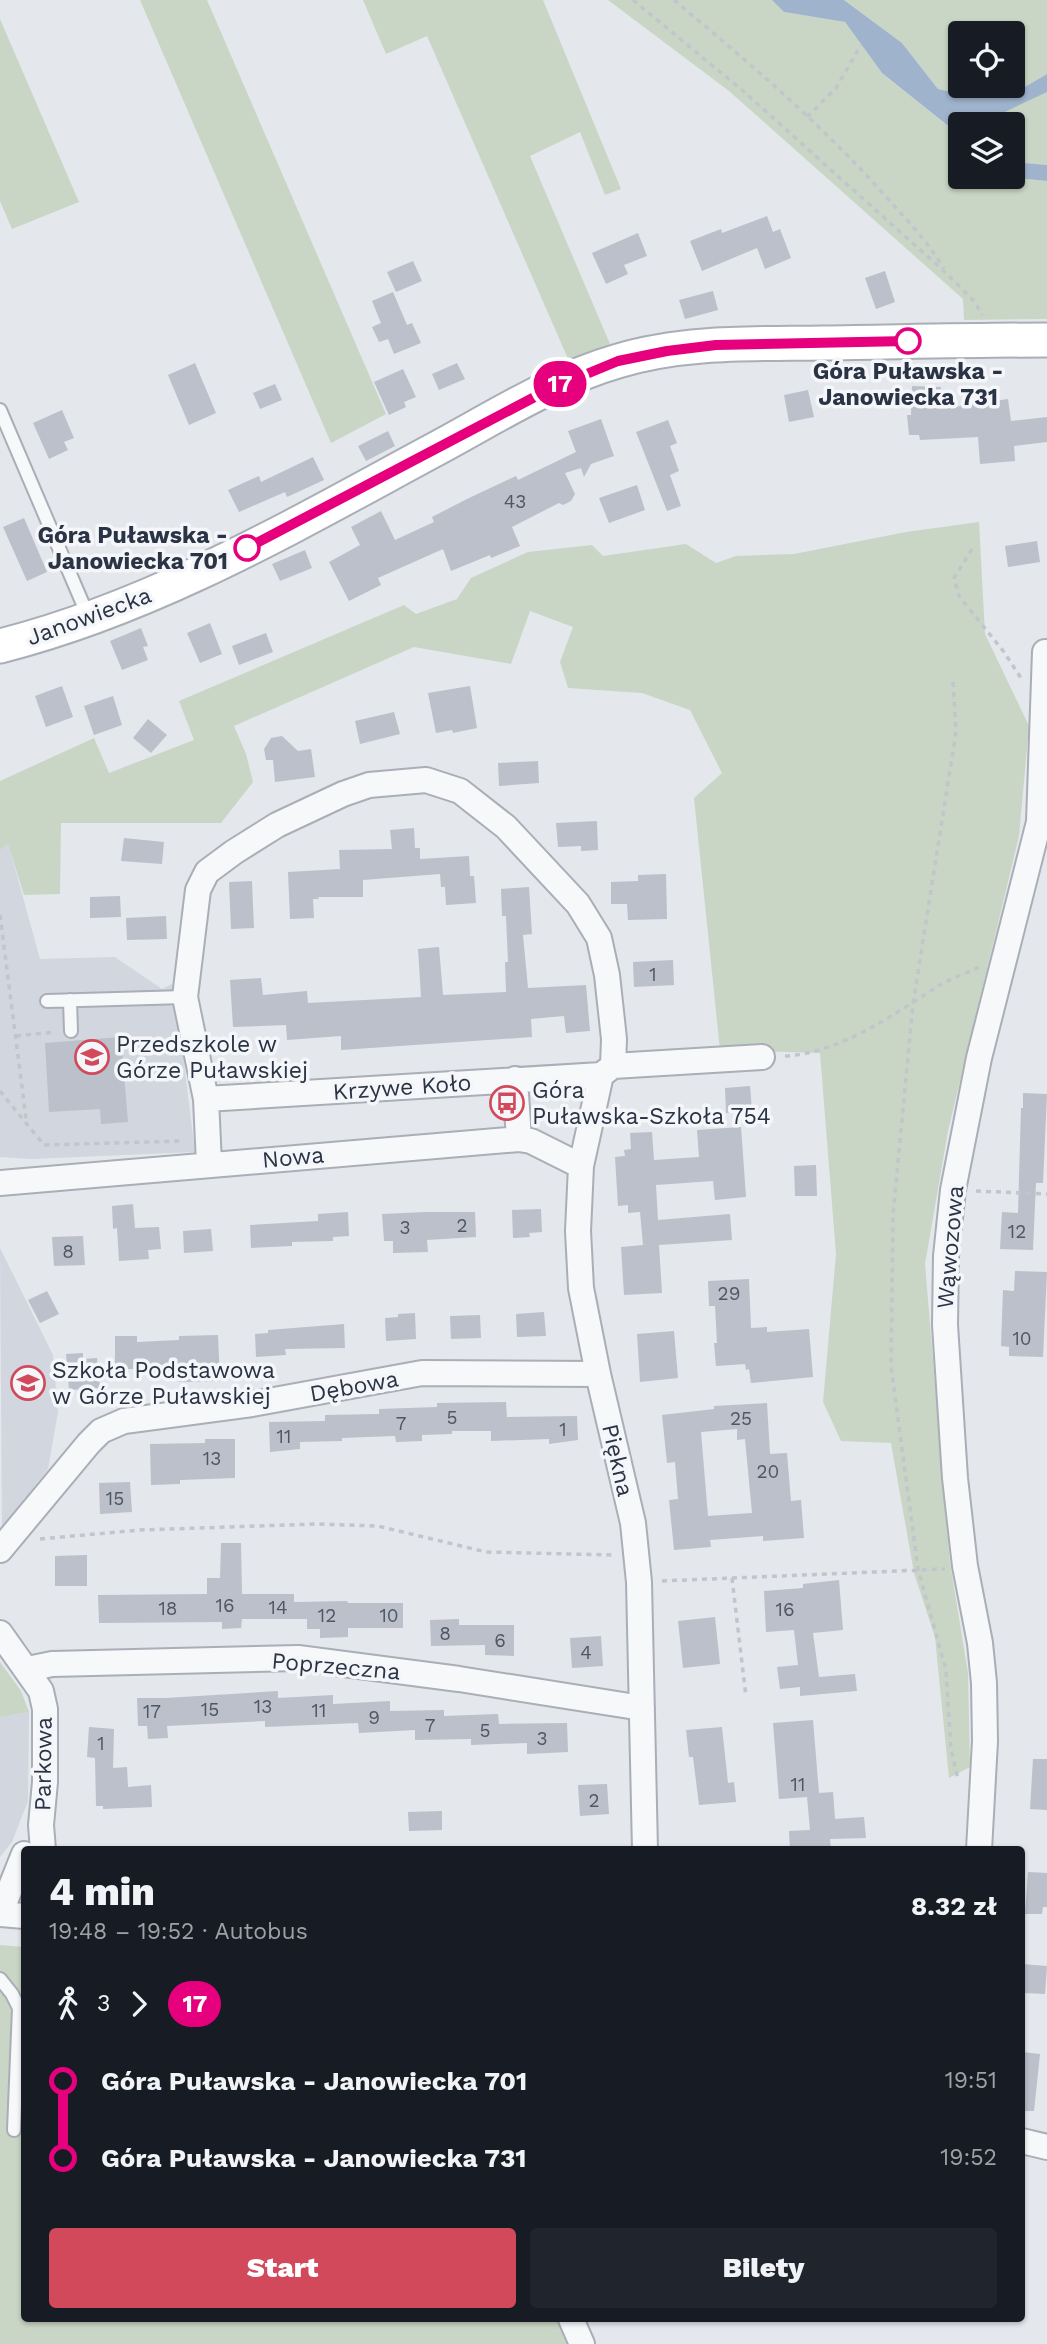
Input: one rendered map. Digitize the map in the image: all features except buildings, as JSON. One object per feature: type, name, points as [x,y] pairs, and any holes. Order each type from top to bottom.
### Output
[{"type":"street","name":"Janowiecka","points":[[0,646],[63,629],[168,588],[311,516],[538,395],[618,361],[667,351],[732,344],[1047,340]]},
{"type":"street","name":"Wąwozowa","points":[[979,1846],[985,1741],[984,1684],[965,1566],[955,1478],[945,1325],[946,1256],[953,1190],[979,1058],[1043,822],[1045,652]]},
{"type":"street","points":[[209,1164],[206,1099],[185,997],[198,890],[207,872],[277,825],[343,794],[369,785],[426,779],[460,791],[506,827],[578,904],[599,938],[604,963],[614,1039],[607,1070]]},
{"type":"street","name":"Krzywe Koło","points":[[206,1099],[515,1079],[762,1057]]},
{"type":"street","name":"Piękna","points":[[607,1070],[581,1166],[578,1231],[581,1288],[633,1523],[639,1582],[645,1846]]},
{"type":"street","points":[[515,1079],[519,1139]]},
{"type":"street","name":"Nowa","points":[[0,1183],[519,1139],[531,1141],[581,1166]]},
{"type":"street","name":"Dębowa","points":[[4,1546],[89,1443],[101,1431],[124,1421],[252,1404],[422,1373],[598,1374]]},
{"type":"street","name":"Parkowa","points":[[0,1633],[28,1669],[41,1691],[45,1709],[46,1782],[41,1825],[43,1846]]},
{"type":"street","name":"Poprzeczna","points":[[28,1669],[52,1664],[298,1658],[459,1679],[642,1708]]},
{"type":"street","name":"Parkowa","points":[[29,1846],[41,1825]]},
{"type":"street","name":"Parkowa","points":[[0,1914],[21,1864]]},
{"type":"street","points":[[0,1914],[21,1916]]},
{"type":"street","points":[[1025,2142],[1047,2147]]},
{"type":"street","points":[[572,2322],[582,2344]]},
{"type":"lane","points":[[0,410],[89,620]]},
{"type":"lane","points":[[47,1001],[185,997]]},
{"type":"lane","points":[[70,1000],[71,1031]]},
{"type":"lane","points":[[0,1979],[19,2008],[14,2130]]},
{"type":"path","points":[[633,0],[742,90],[947,274],[975,302],[987,324],[989,340]]},
{"type":"path","points":[[674,0],[735,51],[858,165],[931,247],[947,274]]},
{"type":"path","points":[[807,117],[836,88],[861,45]]},
{"type":"path","points":[[972,549],[954,578],[959,596],[1004,652],[1044,713]]},
{"type":"path","points":[[953,682],[956,732],[913,1004],[893,1215],[891,1366],[918,1569],[946,1670],[951,1749],[960,1784]]},
{"type":"path","points":[[0,915],[27,1126]]},
{"type":"path","points":[[806,1055],[858,1033],[913,1004],[943,984],[989,962]]},
{"type":"path","points":[[16,1036],[71,1031]]},
{"type":"path","points":[[0,1091],[44,1144],[183,1141]]},
{"type":"path","points":[[953,1190],[1047,1194]]},
{"type":"path","points":[[4,1546],[140,1530],[316,1524],[378,1526],[486,1552],[636,1556]]},
{"type":"path","points":[[639,1582],[951,1569]]},
{"type":"path","points":[[732,1578],[746,1697]]},
{"type":"shaded area","name":"Przedszkole w Górze Puławskiej","points":[[8,843],[40,959],[115,957],[162,989],[174,983],[195,1152],[32,1159],[0,1157],[0,850]]},
{"type":"shaded area","name":"Szkoła Podstawowa w Górze Puławskiej","points":[[0,1248],[53,1355],[58,1412],[48,1469],[2,1528]]},
{"type":"shaded area","points":[[29,1712],[28,1801],[12,1842],[0,1857],[0,1717]]},
{"type":"green space","points":[[140,0],[207,0],[386,414],[331,443]]},
{"type":"green space","points":[[363,0],[543,0],[621,189],[605,195],[580,132],[530,156],[610,344],[569,361],[427,36],[386,54]]},
{"type":"green space","points":[[608,0],[772,0],[784,12],[845,22],[882,73],[948,126],[948,189],[1025,189],[1025,179],[1047,181],[1047,319],[964,320],[963,299],[729,91]]},
{"type":"green space","points":[[844,0],[1047,0],[1047,74],[1025,87],[1025,21],[948,21],[948,91],[938,89],[902,43]]},
{"type":"green space","points":[[0,19],[79,202],[12,229],[0,201]]},
{"type":"green space","points":[[1047,92],[1047,165],[1025,163],[1025,112],[1001,112]]},
{"type":"green space","points":[[979,522],[985,634],[1029,726],[1019,836],[948,1131],[925,1264],[950,1563],[968,1673],[970,1767],[949,1778],[935,1637],[914,1573],[891,1443],[841,1441],[823,1402],[836,1254],[820,1053],[720,1050],[694,798],[722,773],[690,710],[642,693],[568,688],[560,662],[573,627],[530,611],[511,664],[414,647],[234,726],[246,754],[253,782],[221,823],[61,823],[60,894],[24,895],[8,844],[0,850],[0,781],[94,738],[109,773],[194,740],[179,701],[404,605],[416,614],[457,599],[471,578],[528,552],[592,545],[603,556],[686,544],[716,563],[736,556],[794,554],[906,532]]},
{"type":"green space","points":[[0,1662],[21,1691],[29,1712],[0,1717]]},
{"type":"green space","points":[[0,1945],[21,1947],[21,2322],[562,2322],[572,2344],[0,2344]]},
{"type":"water","points":[[772,0],[844,0],[902,43],[938,89],[948,91],[948,98],[1025,98],[1025,87],[1047,74],[1047,92],[1004,112],[948,112],[948,126],[882,73],[845,22],[784,12]]},
{"type":"water","points":[[1025,163],[1047,165],[1047,181],[1025,179]]},
{"type":"bus line","name":"17","points":[[247,548],[548,390],[618,361],[701,346],[908,341]]},
{"type":"place","name":"Góra Puławska - Janowiecka 731","points":[[908,341]]},
{"type":"place","name":"Góra Puławska - Janowiecka 701","points":[[247,548]]},
{"type":"place","name":"Przedszkole w Górze Puławskiej","points":[[92,1057]]},
{"type":"place","name":"Góra Puławska-Szkoła 754","points":[[507,1103]]},
{"type":"place","name":"Szkoła Podstawowa w Górze Puławskiej","points":[[28,1383]]}]
